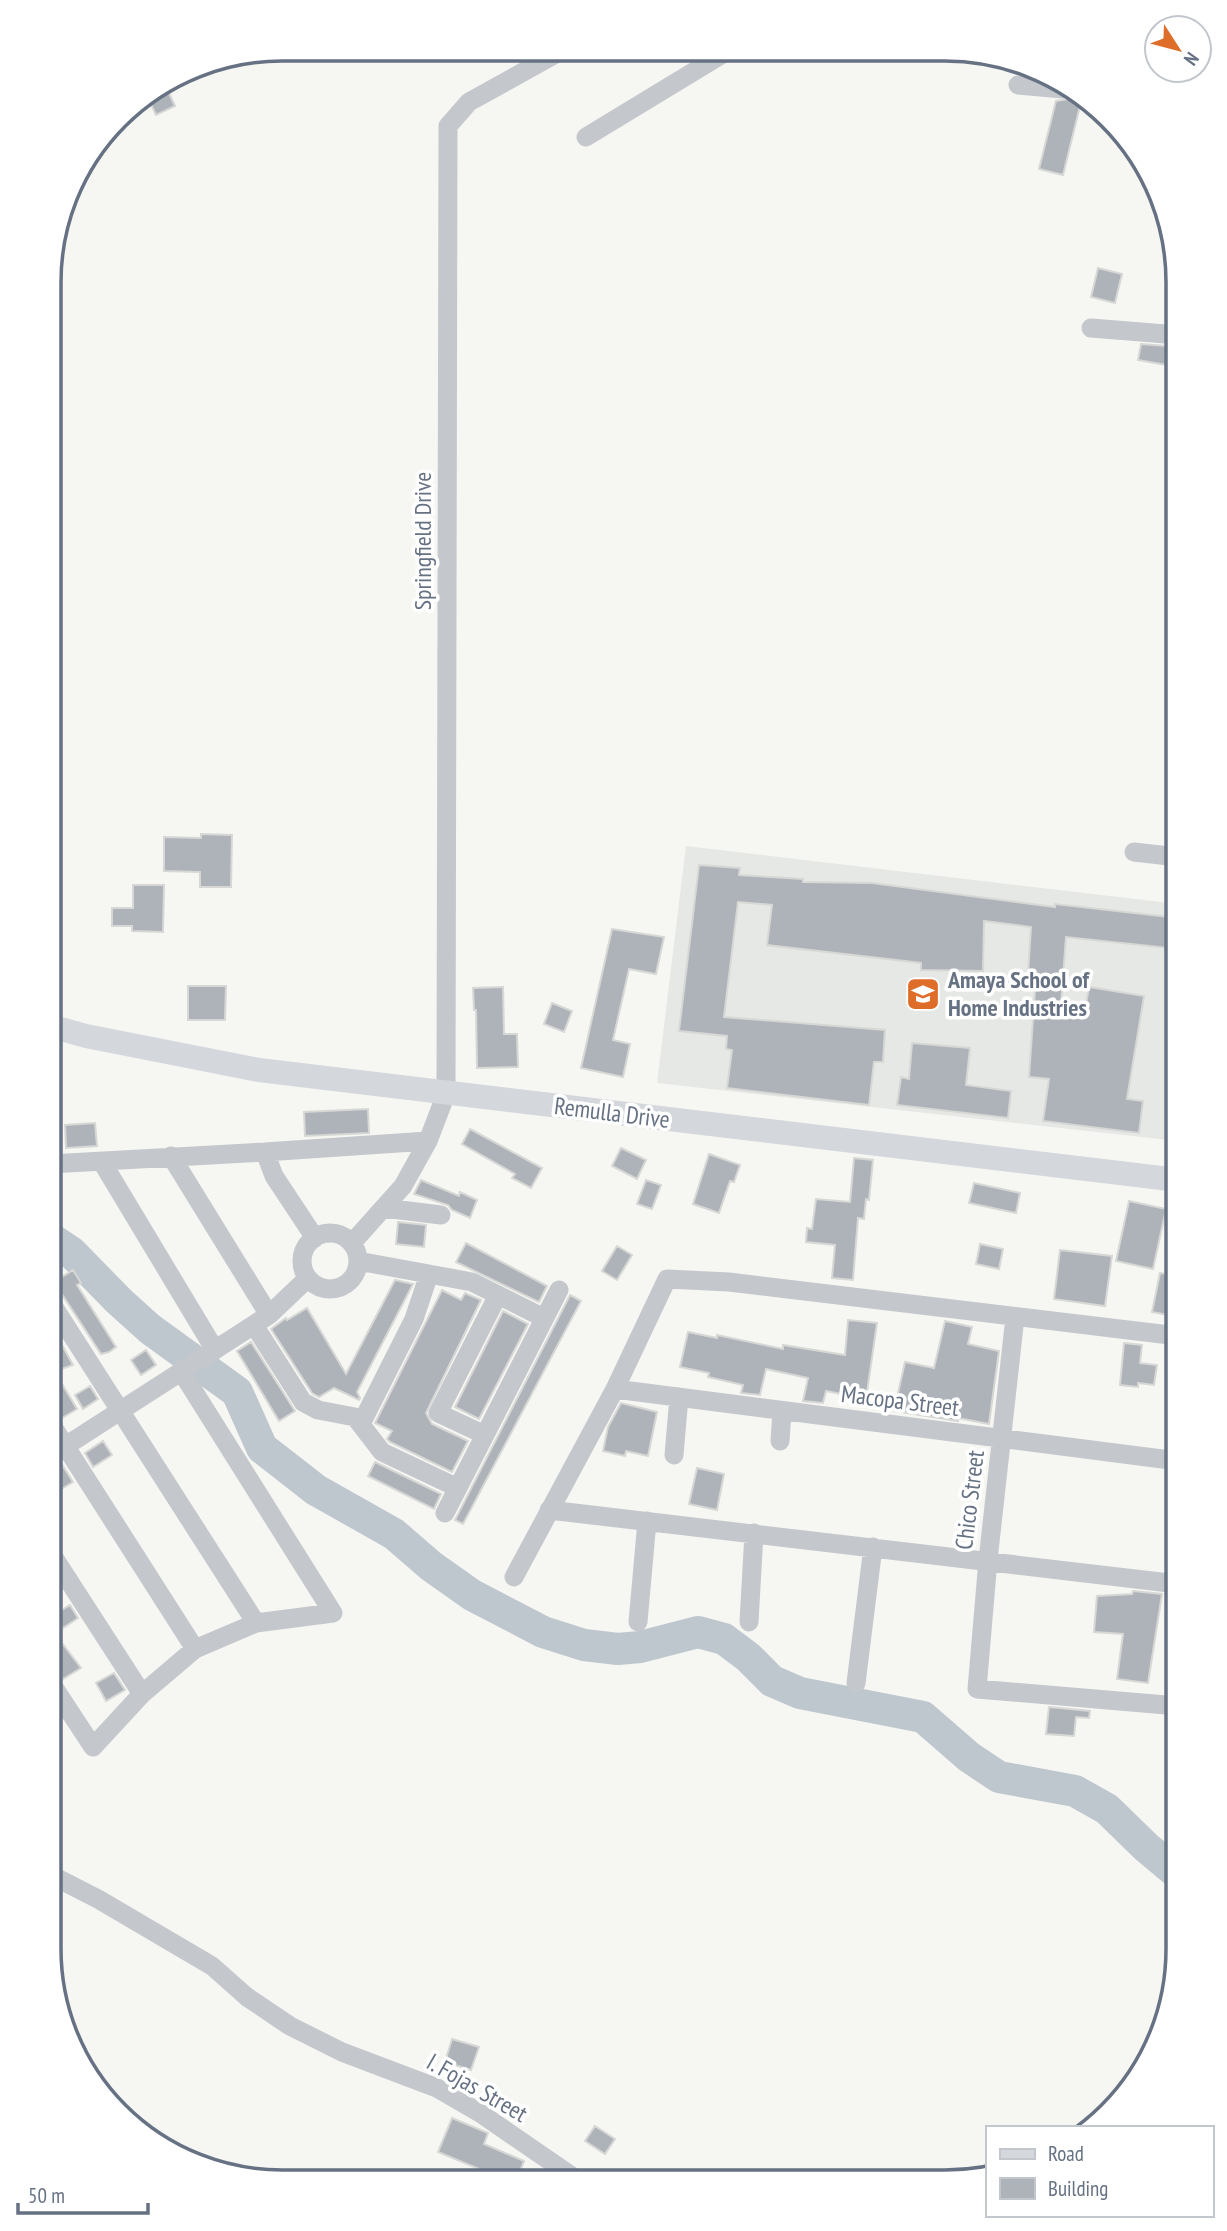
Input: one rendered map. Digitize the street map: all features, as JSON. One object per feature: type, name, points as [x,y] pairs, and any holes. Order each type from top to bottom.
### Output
[{"type":"main road","name":"Remulla Drive","points":[[61,1029],[259,1070],[1165,1178]]},
{"type":"street","name":"Springfield Drive","points":[[446,1094],[448,126],[470,102],[543,61]]},
{"type":"street","points":[[586,137],[710,61]]},
{"type":"street","points":[[1018,85],[1050,88]]},
{"type":"street","points":[[1091,328],[1166,334]]},
{"type":"street","points":[[1134,852],[1166,856]]},
{"type":"street","points":[[446,1094],[428,1141],[403,1186],[384,1208],[355,1252],[353,1277],[339,1287],[321,1287],[308,1278],[302,1261],[308,1244],[322,1234],[338,1234],[355,1252],[429,1274],[472,1282],[544,1318]]},
{"type":"street","points":[[61,1164],[428,1141]]},
{"type":"street","points":[[265,1152],[274,1176],[315,1238]]},
{"type":"street","points":[[171,1156],[303,1402],[318,1410],[355,1417],[382,1452],[458,1488]]},
{"type":"street","points":[[61,1698],[93,1747],[142,1693],[195,1650],[256,1623],[333,1613],[198,1361],[102,1162]]},
{"type":"street","points":[[384,1208],[442,1215]]},
{"type":"street","points":[[361,1424],[414,1319],[429,1274]]},
{"type":"street","points":[[61,1448],[261,1320],[308,1278]]},
{"type":"street","points":[[514,1577],[615,1389],[667,1279],[729,1282],[1165,1335]]},
{"type":"street","points":[[445,1513],[559,1290]]},
{"type":"street","points":[[485,1435],[438,1413],[498,1295]]},
{"type":"street","name":"Chico Street","points":[[1015,1317],[988,1560],[977,1689],[1165,1705]]},
{"type":"street","points":[[61,1318],[256,1623]]},
{"type":"street","name":"Macopa Street","points":[[615,1389],[1165,1459]]},
{"type":"street","points":[[674,1455],[679,1397]]},
{"type":"street","points":[[780,1441],[782,1411]]},
{"type":"street","points":[[61,1457],[195,1650]]},
{"type":"street","points":[[549,1510],[1165,1582]]},
{"type":"street","points":[[638,1622],[647,1521]]},
{"type":"street","points":[[748,1622],[754,1533]]},
{"type":"street","points":[[856,1683],[873,1547]]},
{"type":"street","points":[[61,1567],[142,1693]]},
{"type":"street","name":"I. Fojas Street","points":[[61,1880],[212,1966],[247,1997],[290,2026],[342,2052],[437,2088],[480,2113],[563,2170]]},
{"type":"shaded area","name":"Amaya School of Home Industries","points":[[686,846],[1166,903],[1165,1140],[657,1083]]},
{"type":"building","points":[[169,93],[175,106],[156,115],[151,105]]},
{"type":"building","points":[[1069,99],[1080,108],[1063,175],[1039,169],[1056,101]]},
{"type":"building","points":[[1098,268],[1122,274],[1115,303],[1091,297]]},
{"type":"building","points":[[1141,344],[1166,346],[1166,365],[1138,360]]},
{"type":"building","points":[[201,834],[232,835],[231,887],[200,887],[200,872],[164,871],[164,837],[201,838]]},
{"type":"building","points":[[699,865],[740,868],[739,875],[803,879],[803,882],[872,883],[1055,907],[1055,904],[1166,917],[1166,948],[1066,937],[1061,1003],[1086,1004],[1089,987],[1144,996],[1127,1099],[1143,1101],[1139,1133],[1043,1121],[1049,1079],[1029,1077],[1035,990],[1027,990],[1031,927],[984,921],[983,971],[921,970],[921,963],[767,945],[772,905],[738,902],[724,1017],[885,1030],[883,1062],[874,1062],[869,1105],[727,1088],[732,1050],[726,1049],[727,1036],[679,1031]]},
{"type":"building","points":[[133,885],[164,885],[163,932],[132,931],[132,926],[112,926],[112,908],[133,908]]},
{"type":"building","points":[[612,929],[664,937],[656,974],[629,969],[613,1040],[630,1044],[623,1077],[581,1068]]},
{"type":"building","points":[[188,986],[226,986],[225,1020],[188,1020]]},
{"type":"building","points":[[503,987],[504,1034],[517,1034],[518,1067],[477,1068],[473,988]]},
{"type":"building","points":[[552,1003],[572,1011],[564,1032],[544,1024]]},
{"type":"building","points":[[912,1043],[970,1048],[966,1085],[1011,1091],[1008,1118],[897,1105],[901,1077],[909,1079]]},
{"type":"building","points":[[368,1109],[369,1133],[305,1136],[304,1112]]},
{"type":"building","points":[[95,1123],[97,1146],[66,1148],[65,1125]]},
{"type":"building","points":[[470,1129],[542,1168],[531,1188],[512,1178],[515,1174],[462,1144]]},
{"type":"building","points":[[621,1148],[646,1160],[637,1179],[612,1166]]},
{"type":"building","points":[[709,1154],[740,1165],[734,1182],[730,1181],[719,1213],[693,1204]]},
{"type":"building","points":[[854,1158],[873,1160],[869,1200],[866,1199],[864,1219],[858,1218],[853,1280],[832,1278],[835,1245],[806,1242],[807,1228],[812,1229],[816,1199],[850,1202]]},
{"type":"building","points":[[421,1180],[459,1196],[460,1192],[477,1200],[470,1218],[452,1210],[448,1205],[414,1194]]},
{"type":"building","points":[[646,1180],[661,1185],[652,1209],[637,1204]]},
{"type":"building","points":[[974,1183],[1020,1193],[1016,1213],[969,1203]]},
{"type":"building","points":[[1129,1201],[1165,1209],[1153,1269],[1116,1261]]},
{"type":"building","points":[[398,1222],[426,1225],[424,1247],[396,1244]]},
{"type":"building","points":[[466,1243],[547,1286],[539,1302],[456,1262]]},
{"type":"building","points":[[980,1244],[1003,1249],[999,1269],[976,1264]]},
{"type":"building","points":[[617,1246],[632,1255],[617,1280],[602,1271]]},
{"type":"building","points":[[1060,1250],[1112,1256],[1105,1306],[1054,1299]]},
{"type":"building","points":[[73,1270],[81,1283],[77,1285],[116,1347],[101,1354],[61,1293],[61,1278]]},
{"type":"building","points":[[1160,1273],[1165,1274],[1165,1315],[1152,1312]]},
{"type":"building","points":[[395,1280],[413,1284],[357,1392],[359,1400],[334,1388],[319,1397],[312,1393],[271,1329],[307,1308],[346,1374]]},
{"type":"building","points":[[442,1290],[461,1300],[465,1293],[481,1300],[426,1413],[432,1424],[468,1441],[452,1472],[390,1442],[387,1439],[392,1431],[375,1423]]},
{"type":"building","points":[[570,1295],[581,1301],[463,1524],[455,1520]]},
{"type":"building","points":[[503,1311],[528,1324],[479,1419],[455,1407]]},
{"type":"building","points":[[848,1320],[877,1323],[866,1399],[826,1391],[823,1403],[803,1401],[808,1378],[766,1369],[760,1395],[741,1393],[743,1385],[708,1377],[709,1373],[680,1367],[688,1332],[717,1338],[717,1335],[783,1349],[783,1345],[845,1355]]},
{"type":"building","points":[[945,1321],[972,1327],[968,1344],[999,1351],[989,1424],[894,1411],[905,1362],[934,1368]]},
{"type":"building","points":[[251,1342],[295,1411],[279,1421],[237,1351]]},
{"type":"building","points":[[61,1343],[73,1365],[61,1369]]},
{"type":"building","points":[[1124,1343],[1142,1345],[1140,1363],[1157,1365],[1154,1385],[1120,1385]]},
{"type":"building","points":[[146,1350],[156,1365],[141,1375],[131,1360]]},
{"type":"building","points":[[61,1382],[77,1409],[61,1417]]},
{"type":"building","points":[[90,1386],[98,1399],[83,1409],[75,1395]]},
{"type":"building","points":[[621,1403],[657,1412],[648,1456],[626,1451],[625,1456],[603,1451],[608,1427]]},
{"type":"building","points":[[103,1441],[112,1455],[93,1467],[85,1453]]},
{"type":"building","points":[[375,1462],[441,1494],[434,1509],[368,1476]]},
{"type":"building","points":[[61,1463],[73,1482],[61,1489]]},
{"type":"building","points":[[697,1468],[724,1474],[717,1510],[689,1504]]},
{"type":"building","points":[[1133,1591],[1162,1594],[1148,1683],[1117,1679],[1123,1634],[1094,1632],[1097,1596],[1132,1594]]},
{"type":"building","points":[[70,1605],[78,1618],[63,1628],[61,1611]]},
{"type":"building","points":[[61,1642],[81,1668],[63,1679],[61,1677]]},
{"type":"building","points":[[114,1673],[125,1690],[106,1701],[96,1683]]},
{"type":"building","points":[[1049,1707],[1090,1711],[1089,1718],[1076,1717],[1074,1736],[1046,1734]]},
{"type":"building","points":[[452,2039],[479,2047],[471,2070],[445,2062]]},
{"type":"building","points":[[452,2118],[488,2133],[484,2144],[524,2161],[520,2170],[481,2170],[438,2152]]},
{"type":"building","points":[[595,2126],[615,2139],[605,2154],[585,2141]]},
{"type":"waterway","points":[[61,1245],[150,1329],[237,1392],[262,1448],[316,1490],[394,1534],[431,1566],[472,1595],[543,1632],[584,1645],[618,1649],[640,1647],[698,1632],[724,1639],[748,1657],[772,1681],[800,1693],[923,1717],[969,1757],[999,1777],[1075,1791],[1107,1809],[1165,1863]]},
{"type":"place","name":"Amaya School of Home Industries","points":[[923,994]]}]
